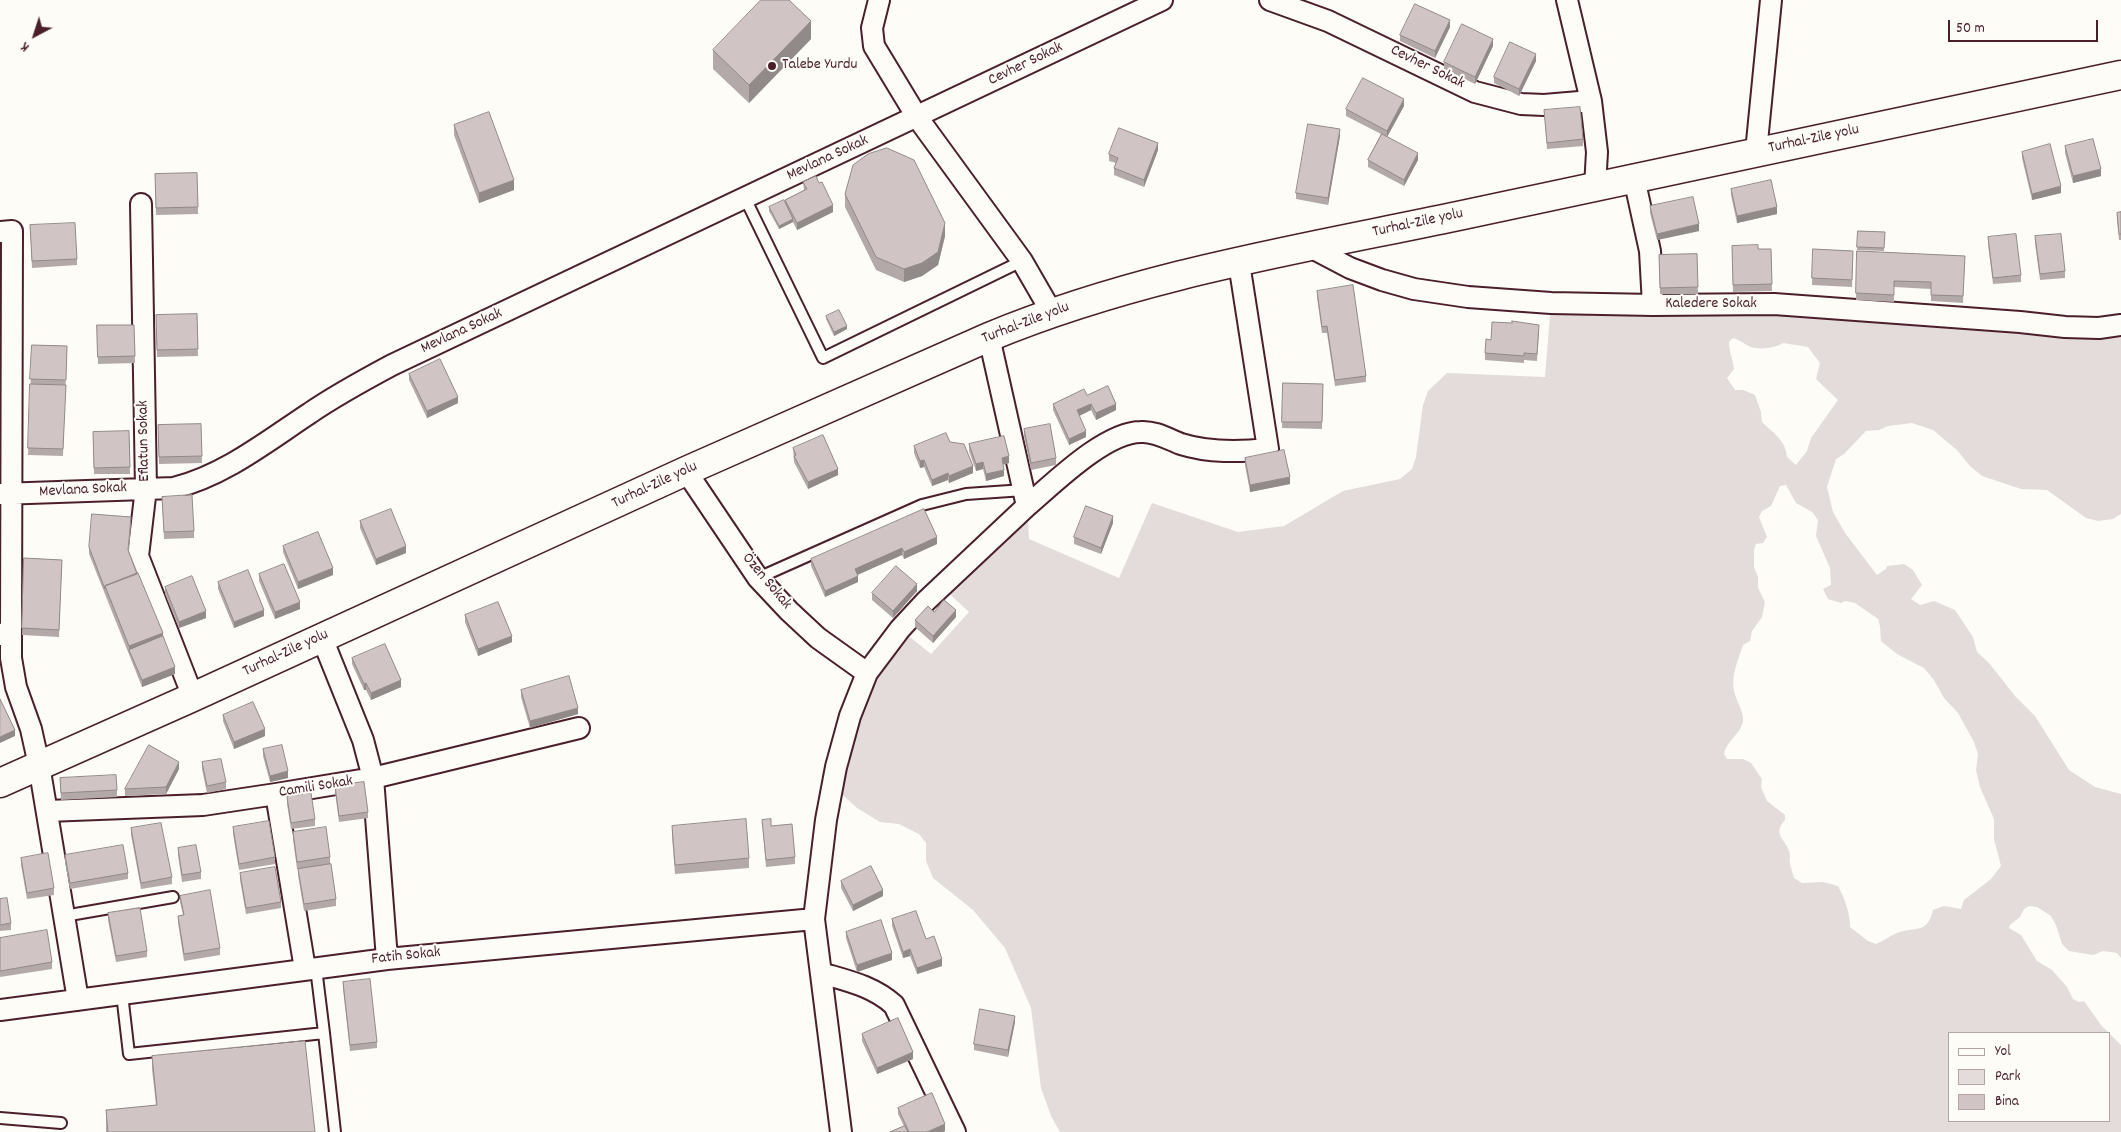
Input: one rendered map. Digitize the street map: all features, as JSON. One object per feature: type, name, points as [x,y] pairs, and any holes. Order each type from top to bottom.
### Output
[{"type":"main road","name":"Turhal-Zile yolu","points":[[0,783],[193,697],[686,471],[989,337],[1052,313],[1133,288],[1310,247],[2121,75]]},
{"type":"street","points":[[879,0],[872,28],[874,46],[918,117],[1022,261],[1052,313]]},
{"type":"street","name":"Cevher Sokak","points":[[918,117],[1162,0]]},
{"type":"street","name":"Cevher Sokak","points":[[1270,0],[1328,21],[1475,92],[1521,104],[1544,105],[1591,101]]},
{"type":"street","points":[[1568,0],[1591,101],[1597,152],[1595,186]]},
{"type":"street","points":[[1756,152],[1770,0]]},
{"type":"street","name":"Mevlana Sokak","points":[[6,494],[174,488],[192,484],[215,474],[259,448],[345,390],[392,365],[918,117]]},
{"type":"street","points":[[1634,178],[1650,251],[1653,305]]},
{"type":"street","name":"Eflatun Sokak","points":[[141,204],[146,488],[138,556],[193,697]]},
{"type":"street","points":[[0,232],[12,232],[6,365],[5,632],[16,687],[31,729],[39,765],[78,1000]]},
{"type":"street","name":"Kaledere Sokak","points":[[1310,247],[1350,268],[1382,280],[1414,289],[1468,297],[1653,305],[1774,304],[2020,322],[2064,327],[2099,328],[2121,325]]},
{"type":"street","points":[[841,1132],[814,919],[826,820],[836,767],[850,716],[867,673],[900,629],[1025,498],[1114,439],[1142,431],[1158,434],[1182,444],[1208,449],[1238,452],[1268,449],[1239,263]]},
{"type":"street","points":[[989,337],[1025,498]]},
{"type":"street","name":"Özen Sokak","points":[[686,471],[758,578],[818,638],[867,673]]},
{"type":"street","points":[[322,638],[363,740],[373,778],[387,959]]},
{"type":"street","name":"Camili Sokak","points":[[47,811],[203,805],[276,794],[373,778],[579,728]]},
{"type":"street","points":[[276,794],[311,969]]},
{"type":"street","name":"Fatih Sokak","points":[[0,1010],[387,959],[814,919]]},
{"type":"street","points":[[821,972],[867,987],[882,994],[894,1005],[955,1132]]},
{"type":"lane","points":[[745,198],[823,358],[1022,261]]},
{"type":"lane","points":[[758,578],[922,505],[966,494],[1025,498]]},
{"type":"lane","points":[[64,916],[173,897]]},
{"type":"lane","points":[[311,969],[324,1033],[335,1132]]},
{"type":"lane","points":[[122,994],[129,1054],[324,1033]]},
{"type":"lane","points":[[0,1118],[61,1123]]},
{"type":"green space","points":[[1551,303],[1653,305],[2121,335],[2121,514],[2113,519],[2098,521],[2086,518],[2047,490],[2021,489],[1982,476],[1970,466],[1957,450],[1933,430],[1912,423],[1866,431],[1844,454],[1836,459],[1827,487],[1833,512],[1845,533],[1877,575],[1886,569],[1887,566],[1904,564],[1913,570],[1922,585],[1911,599],[1920,605],[1934,601],[1955,610],[1973,637],[1977,652],[1989,663],[2015,696],[2035,716],[2069,770],[2095,787],[2121,794],[2121,958],[2117,953],[2103,951],[2093,955],[2069,951],[2062,944],[2051,916],[2037,907],[2029,906],[2024,909],[2020,917],[2009,928],[2021,935],[2037,961],[2052,970],[2067,987],[2073,999],[2079,1002],[2084,1001],[2108,1032],[1948,1032],[1948,1122],[2111,1122],[2111,1035],[2121,1045],[2121,1132],[1060,1132],[1051,1116],[1041,1088],[1031,1008],[1005,948],[973,910],[933,878],[926,861],[926,843],[919,834],[899,824],[880,822],[857,808],[833,786],[850,716],[900,629],[931,654],[969,612],[941,586],[1027,506],[1029,539],[1119,578],[1152,503],[1238,532],[1284,526],[1343,491],[1400,479],[1412,469],[1416,457],[1423,405],[1428,391],[1447,373],[1545,377]],"holes":[[[1733,338],[1755,348],[1768,348],[1783,343],[1808,347],[1820,363],[1816,379],[1838,400],[1811,438],[1807,451],[1796,465],[1787,457],[1781,441],[1762,422],[1761,412],[1755,395],[1743,390],[1735,390],[1727,378],[1734,369],[1729,342]],[[1786,485],[1796,503],[1812,512],[1818,520],[1816,536],[1830,568],[1831,585],[1823,589],[1828,599],[1841,603],[1845,601],[1855,603],[1878,619],[1881,641],[1897,654],[1924,668],[1934,680],[1944,698],[1958,713],[1974,742],[1978,754],[1976,770],[1980,787],[1994,819],[1994,839],[2001,866],[1991,879],[1964,900],[1961,909],[1944,906],[1933,910],[1924,926],[1897,933],[1876,944],[1868,941],[1850,927],[1847,906],[1838,886],[1823,882],[1802,883],[1794,878],[1790,863],[1790,852],[1779,833],[1781,825],[1785,820],[1785,815],[1767,801],[1761,787],[1762,779],[1751,763],[1743,759],[1727,759],[1724,754],[1728,745],[1740,730],[1743,721],[1733,685],[1735,668],[1743,645],[1750,641],[1752,631],[1762,617],[1765,602],[1758,588],[1758,577],[1754,567],[1756,544],[1763,543],[1767,537],[1759,517],[1762,511],[1771,506],[1780,486]]]},
{"type":"building","points":[[761,0],[789,0],[811,21],[749,85],[713,50]]},
{"type":"building","points":[[1415,4],[1450,20],[1435,51],[1400,35]]},
{"type":"building","points":[[1462,24],[1493,39],[1475,77],[1444,62]]},
{"type":"building","points":[[1510,42],[1536,54],[1519,89],[1494,77]]},
{"type":"building","points":[[1363,78],[1404,99],[1387,131],[1346,109]]},
{"type":"building","points":[[1580,107],[1583,139],[1547,143],[1544,110]]},
{"type":"building","points":[[489,112],[514,180],[479,193],[454,125]]},
{"type":"building","points":[[1308,124],[1340,129],[1328,198],[1296,193]]},
{"type":"building","points":[[1119,128],[1158,143],[1144,180],[1114,168],[1118,158],[1109,154]]},
{"type":"building","points":[[1382,134],[1418,153],[1404,180],[1368,160]]},
{"type":"building","points":[[2093,139],[2101,169],[2073,176],[2065,146]]},
{"type":"building","points":[[2050,144],[2061,186],[2032,194],[2022,152]]},
{"type":"building","points":[[887,148],[914,160],[945,223],[938,252],[922,263],[904,269],[876,257],[845,194],[853,165],[868,154]]},
{"type":"building","points":[[197,173],[198,207],[156,208],[155,174]]},
{"type":"building","points":[[816,176],[819,183],[822,182],[833,205],[797,223],[785,200],[807,189],[803,182]]},
{"type":"building","points":[[1771,180],[1777,207],[1737,216],[1731,189]]},
{"type":"building","points":[[1693,197],[1699,224],[1657,234],[1650,206]]},
{"type":"building","points":[[784,200],[793,219],[779,226],[769,207]]},
{"type":"building","points":[[2121,212],[2121,234],[2119,234],[2117,213]]},
{"type":"building","points":[[75,223],[77,259],[32,261],[30,225]]},
{"type":"building","points":[[1858,231],[1885,232],[1884,248],[1857,247]]},
{"type":"building","points":[[2016,234],[2021,275],[1993,278],[1988,237]]},
{"type":"building","points":[[2061,234],[2065,271],[2040,274],[2035,236]]},
{"type":"building","points":[[1758,245],[1758,249],[1771,249],[1772,284],[1733,285],[1732,246]]},
{"type":"building","points":[[1813,249],[1853,251],[1852,280],[1812,278]]},
{"type":"building","points":[[1857,251],[1965,256],[1963,296],[1931,295],[1931,282],[1894,281],[1894,295],[1856,293]]},
{"type":"building","points":[[1697,254],[1698,287],[1660,288],[1659,255]]},
{"type":"building","points":[[1353,285],[1366,376],[1335,380],[1327,326],[1322,327],[1317,291]]},
{"type":"building","points":[[839,310],[847,326],[834,332],[826,316]]},
{"type":"building","points":[[197,314],[198,349],[157,350],[156,315]]},
{"type":"building","points":[[1512,321],[1539,325],[1537,354],[1524,353],[1524,356],[1485,353],[1486,339],[1491,340],[1492,322],[1512,323]]},
{"type":"building","points":[[97,325],[134,325],[135,356],[98,357]]},
{"type":"building","points":[[32,345],[67,346],[66,380],[30,379]]},
{"type":"building","points":[[440,359],[458,397],[427,411],[409,374]]},
{"type":"building","points":[[1283,383],[1323,384],[1322,422],[1282,422]]},
{"type":"building","points":[[30,384],[66,385],[63,449],[28,448]]},
{"type":"building","points":[[1108,386],[1116,404],[1096,413],[1091,404],[1077,410],[1086,431],[1069,439],[1053,404],[1084,389],[1087,395]]},
{"type":"building","points":[[201,424],[202,456],[159,457],[158,425]]},
{"type":"building","points":[[1050,424],[1056,458],[1031,463],[1024,429]]},
{"type":"building","points":[[129,431],[130,467],[94,468],[93,432]]},
{"type":"building","points":[[946,433],[950,442],[964,444],[973,466],[949,476],[948,473],[932,480],[924,460],[920,461],[914,446]]},
{"type":"building","points":[[823,435],[838,469],[808,482],[794,456],[796,455],[793,448]]},
{"type":"building","points":[[1004,436],[1009,456],[1002,458],[1004,470],[986,474],[983,462],[976,464],[969,444]]},
{"type":"building","points":[[1284,450],[1290,477],[1250,485],[1245,458]]},
{"type":"building","points":[[192,495],[194,531],[164,532],[162,497]]},
{"type":"building","points":[[1086,506],[1113,516],[1101,548],[1074,537]]},
{"type":"building","points":[[391,509],[406,546],[376,559],[360,521]]},
{"type":"building","points":[[924,509],[937,537],[904,552],[902,548],[855,569],[858,576],[825,591],[811,559]]},
{"type":"building","points":[[92,514],[131,517],[128,550],[137,574],[105,586],[105,589],[89,547]]},
{"type":"building","points":[[318,532],[333,568],[298,582],[283,546]]},
{"type":"building","points":[[24,558],[62,560],[59,630],[22,628]]},
{"type":"building","points":[[284,564],[300,602],[275,612],[259,574]]},
{"type":"building","points":[[896,566],[917,584],[893,611],[872,593]]},
{"type":"building","points":[[248,570],[264,610],[234,622],[218,582]]},
{"type":"building","points":[[138,573],[163,633],[129,646],[105,586]]},
{"type":"building","points":[[192,576],[206,611],[179,622],[165,587]]},
{"type":"building","points":[[944,600],[956,610],[933,636],[915,620],[928,606],[934,612]]},
{"type":"building","points":[[498,602],[512,636],[478,649],[465,615]]},
{"type":"building","points":[[163,636],[175,667],[142,680],[129,650]]},
{"type":"building","points":[[385,644],[401,680],[371,693],[366,683],[364,684],[352,658]]},
{"type":"building","points":[[569,676],[578,708],[530,721],[521,690]]},
{"type":"building","points":[[0,699],[15,730],[0,737]]},
{"type":"building","points":[[253,702],[265,729],[234,742],[223,715]]},
{"type":"building","points":[[149,745],[179,762],[166,787],[125,789]]},
{"type":"building","points":[[282,745],[288,771],[270,776],[263,749]]},
{"type":"building","points":[[221,759],[226,782],[207,786],[202,762]]},
{"type":"building","points":[[116,775],[117,790],[61,793],[60,778]]},
{"type":"building","points":[[364,782],[368,812],[339,816],[335,786]]},
{"type":"building","points":[[311,793],[315,819],[291,823],[287,797]]},
{"type":"building","points":[[746,819],[749,858],[675,865],[672,826]]},
{"type":"building","points":[[771,819],[771,826],[792,824],[795,857],[766,860],[762,820]]},
{"type":"building","points":[[269,821],[275,857],[239,864],[233,827]]},
{"type":"building","points":[[161,823],[172,877],[141,883],[131,828]]},
{"type":"building","points":[[326,827],[330,857],[297,862],[293,832]]},
{"type":"building","points":[[123,845],[128,873],[70,883],[65,855]]},
{"type":"building","points":[[196,845],[201,872],[182,875],[178,848]]},
{"type":"building","points":[[48,853],[54,888],[27,893],[21,858]]},
{"type":"building","points":[[331,864],[336,899],[304,904],[298,869]]},
{"type":"building","points":[[871,866],[883,890],[853,905],[841,881]]},
{"type":"building","points":[[275,867],[281,902],[246,908],[240,873]]},
{"type":"building","points":[[210,890],[220,948],[184,954],[178,916],[184,915],[180,896]]},
{"type":"building","points":[[7,898],[11,923],[0,925],[0,899]]},
{"type":"building","points":[[140,908],[147,951],[116,956],[108,913]]},
{"type":"building","points":[[916,911],[926,939],[934,936],[942,959],[917,968],[910,949],[903,952],[892,919]]},
{"type":"building","points":[[881,920],[892,953],[857,965],[846,932]]},
{"type":"building","points":[[47,930],[52,962],[0,971],[0,938]]},
{"type":"building","points":[[370,979],[377,1042],[350,1045],[343,982]]},
{"type":"building","points":[[980,1009],[1015,1016],[1008,1050],[974,1044]]},
{"type":"building","points":[[898,1018],[913,1052],[877,1068],[862,1034]]},
{"type":"building","points":[[305,1041],[315,1132],[108,1132],[106,1110],[157,1105],[152,1056]]},
{"type":"building","points":[[932,1093],[945,1124],[927,1132],[909,1132],[898,1108]]},
{"type":"building","points":[[905,1126],[908,1132],[890,1132]]},
{"type":"place","name":"Talebe Yurdu","points":[[772,66]]}]
